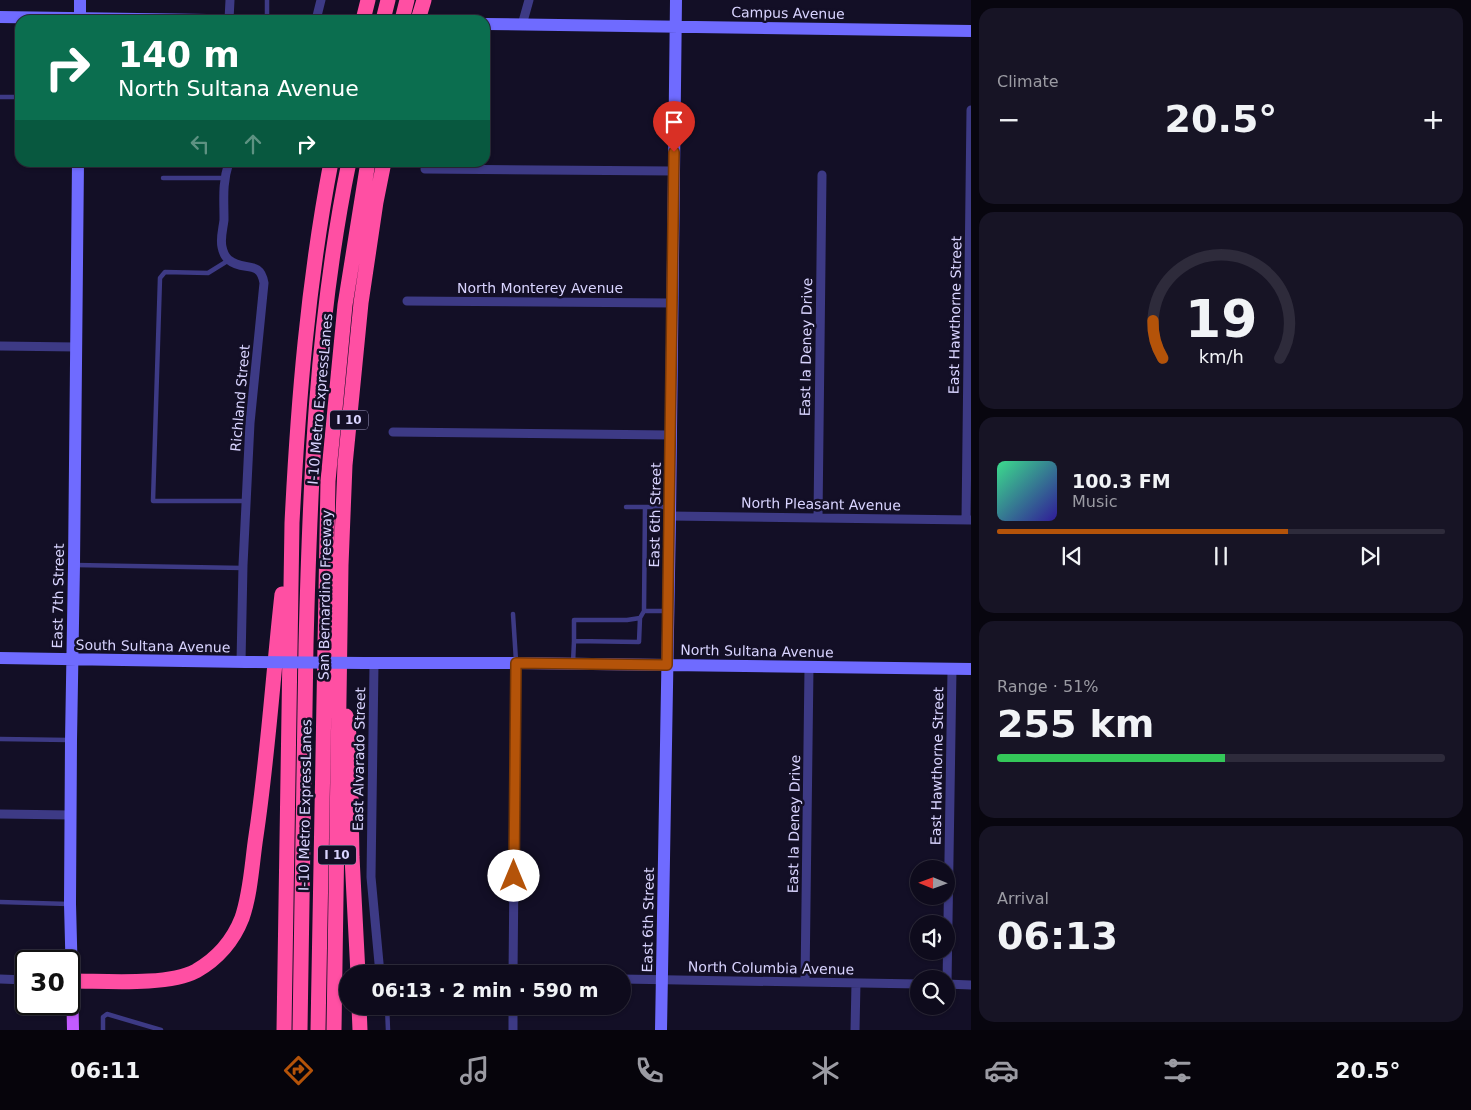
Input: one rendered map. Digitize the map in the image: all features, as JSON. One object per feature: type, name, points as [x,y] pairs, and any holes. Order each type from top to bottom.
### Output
[{"type":"highway","points":[[364,15],[368,0]]},
{"type":"highway","points":[[384,15],[388,0]]},
{"type":"highway","points":[[403,15],[407,0]]},
{"type":"highway","points":[[420,15],[424,0]]},
{"type":"highway","points":[[284,1030],[292,523],[298,420],[310,294],[330,167]]},
{"type":"highway","name":"I-10 Metro ExpressLanes","points":[[300,1030],[309,527],[312,459],[315,408],[327,298],[348,167]]},
{"type":"highway","name":"I-10 Metro ExpressLanes","points":[[318,1030],[328,482],[345,305],[367,167]]},
{"type":"highway","name":"San Bernardino Freeway","points":[[334,1030],[343,514],[349,414],[362,294],[383,167]]},
{"type":"highway","points":[[80,981],[179,978],[194,972],[214,958],[226,946],[237,929],[245,909],[259,816],[292,523]]},
{"type":"highway","points":[[340,680],[350,741],[352,856],[358,965]]},
{"type":"highway","points":[[359,1015],[360,1030]]},
{"type":"main road","name":"East 7th Street","points":[[72,1015],[73,1030]]},
{"type":"street","points":[[80,0],[80,15]]},
{"type":"street","points":[[230,0],[230,15]]},
{"type":"street","points":[[317,15],[321,0]]},
{"type":"street","points":[[522,25],[529,0]]},
{"type":"street","name":"East 6th Street","points":[[661,1030],[676,0]]},
{"type":"street","points":[[0,17],[15,17]]},
{"type":"street","name":"Campus Avenue","points":[[490,24],[971,31]]},
{"type":"street","name":"East Hawthorne Street","points":[[968,520],[971,110]]},
{"type":"street","name":"East 7th Street","points":[[70,950],[78,167]]},
{"type":"street","points":[[227,167],[224,178],[222,246],[229,260]]},
{"type":"street","points":[[425,169],[674,171]]},
{"type":"street","name":"East la Deney Drive","points":[[818,518],[822,175]]},
{"type":"street","name":"Richland Street","points":[[229,260],[236,264],[256,268],[260,272],[264,284],[250,423],[243,568],[244,662]]},
{"type":"street","name":"North Monterey Avenue","points":[[407,301],[672,303]]},
{"type":"street","points":[[0,346],[76,347]]},
{"type":"street","points":[[393,432],[671,435]]},
{"type":"street","name":"North Pleasant Avenue","points":[[670,512],[818,518],[968,520]]},
{"type":"street","name":"South Sultana Avenue","points":[[0,658],[369,663]]},
{"type":"street","name":"North Sultana Avenue","points":[[369,663],[971,669]]},
{"type":"street","name":"East Alvarado Street","points":[[369,663],[371,877],[379,965]]},
{"type":"street","points":[[513,965],[516,663]]},
{"type":"street","name":"East la Deney Drive","points":[[805,982],[810,667]]},
{"type":"street","name":"East Hawthorne Street","points":[[946,970],[952,669]]},
{"type":"street","points":[[0,814],[71,815]]},
{"type":"street","name":"North Columbia Avenue","points":[[631,979],[910,984]]},
{"type":"street","points":[[0,980],[15,980]]},
{"type":"street","points":[[855,1030],[856,983]]},
{"type":"street","points":[[955,984],[971,985]]},
{"type":"street","points":[[512,1030],[513,1015]]},
{"type":"lane","points":[[267,15],[268,0]]},
{"type":"lane","points":[[0,97],[15,97]]},
{"type":"lane","points":[[163,178],[224,178]]},
{"type":"lane","points":[[229,260],[208,273],[165,272],[160,278],[154,500],[246,501]]},
{"type":"lane","points":[[626,507],[645,507],[670,512]]},
{"type":"lane","points":[[574,641],[639,642],[640,618],[644,611],[645,507]]},
{"type":"lane","points":[[74,565],[243,568]]},
{"type":"lane","points":[[644,611],[668,612]]},
{"type":"lane","points":[[513,614],[516,663]]},
{"type":"lane","points":[[573,664],[574,620],[628,620],[640,618]]},
{"type":"lane","points":[[0,739],[71,740]]},
{"type":"lane","points":[[0,902],[70,904]]},
{"type":"lane","points":[[103,1030],[103,1017],[106,1014],[160,1030]]},
{"type":"lane","points":[[387,1015],[388,1030]]},
{"type":"route","points":[[514,876],[516,663],[667,665],[674,152]]}]
